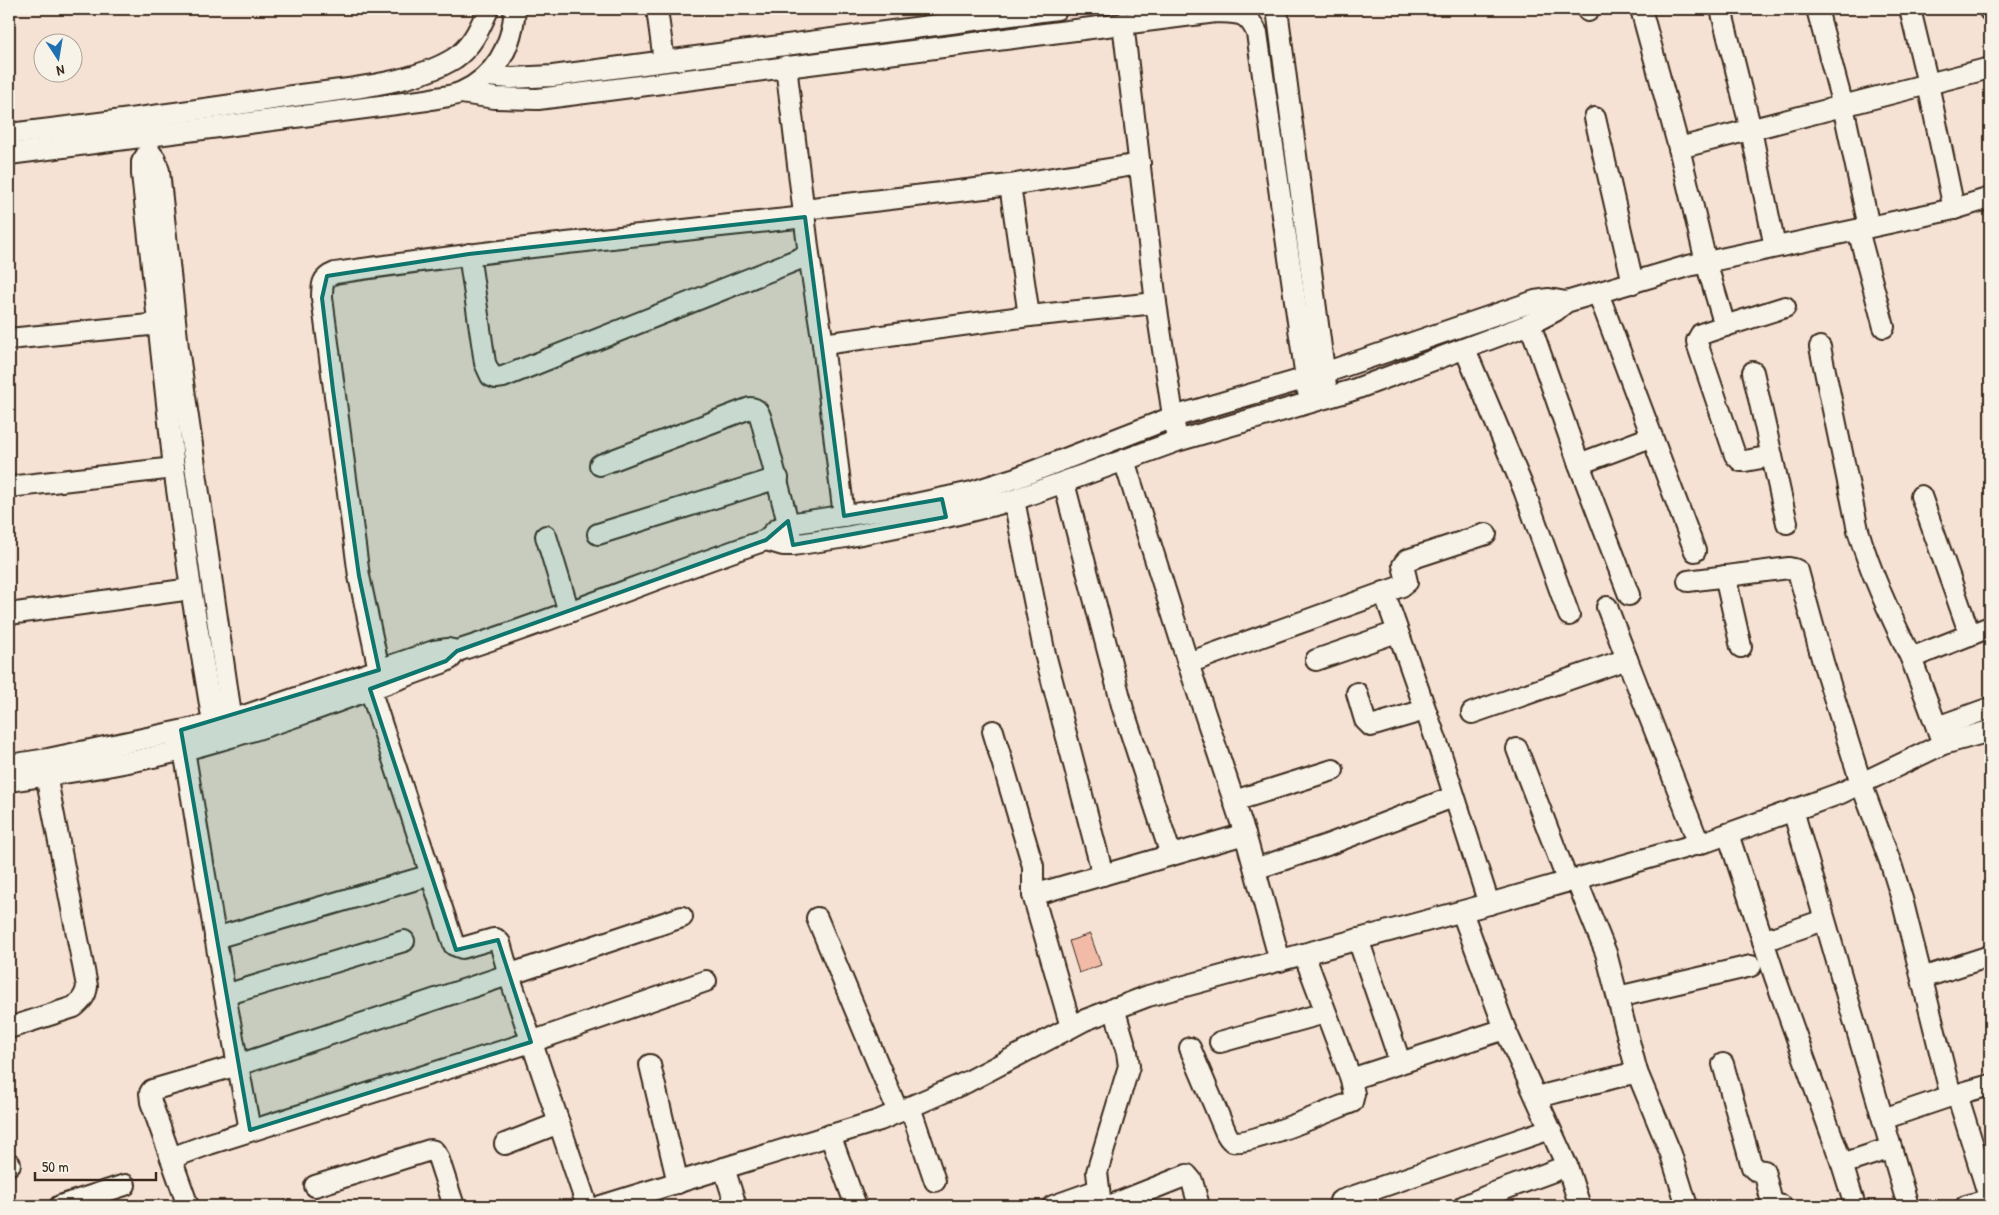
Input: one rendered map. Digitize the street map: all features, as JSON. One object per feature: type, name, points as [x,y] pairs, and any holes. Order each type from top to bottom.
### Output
[{"type":"street","points":[[9,134],[147,135],[382,84],[426,71],[455,58],[474,40],[487,9]]},
{"type":"street","points":[[461,93],[488,76],[502,56],[513,31],[515,9]]},
{"type":"street","points":[[658,9],[664,61]]},
{"type":"street","points":[[488,76],[510,78],[552,76],[993,12],[1057,9]]},
{"type":"street","points":[[1277,9],[1315,375]]},
{"type":"street","points":[[1641,9],[1679,148],[1706,262],[1725,326]]},
{"type":"street","points":[[1721,9],[1751,130],[1774,247]]},
{"type":"street","points":[[1817,9],[1843,106],[1863,228],[1884,327]]},
{"type":"street","points":[[1910,9],[1954,209]]},
{"type":"street","points":[[993,12],[996,40]]},
{"type":"street","points":[[9,154],[418,101],[461,93],[495,98],[538,99],[1216,12],[1257,14],[1257,33],[1319,400]]},
{"type":"street","points":[[1124,24],[1156,303],[1177,441]]},
{"type":"street","points":[[786,66],[844,516]]},
{"type":"street","points":[[1679,148],[1990,68]]},
{"type":"street","points":[[1595,118],[1633,283]]},
{"type":"street","points":[[147,135],[142,162],[142,174],[174,468],[191,589],[224,730]]},
{"type":"street","points":[[147,135],[159,171],[178,348],[224,730]]},
{"type":"street","points":[[379,670],[359,576],[333,390],[322,298],[323,282],[327,276],[335,273],[469,254],[804,213],[1010,185],[1140,164]]},
{"type":"street","points":[[1010,185],[1029,316]]},
{"type":"street","points":[[766,540],[783,545],[793,545],[903,516],[944,508],[1014,500],[1177,441],[1319,400],[1465,349],[1530,324],[1555,311],[1566,302],[1706,262],[1954,209],[1990,198]]},
{"type":"street","points":[[469,254],[485,364],[491,376],[496,378],[715,294],[809,255]]},
{"type":"street","points":[[1598,293],[1695,550]]},
{"type":"street","points":[[944,508],[1173,417],[1315,375],[1535,301],[1549,299],[1566,302]]},
{"type":"street","points":[[823,344],[1029,316],[1156,303]]},
{"type":"street","points":[[1772,456],[1745,462],[1735,455],[1697,341],[1701,334],[1785,307]]},
{"type":"street","points":[[9,339],[159,324]]},
{"type":"street","points":[[1530,324],[1579,464],[1629,595]]},
{"type":"street","points":[[1820,347],[1858,530],[1865,555],[1875,582],[1911,658],[1940,735]]},
{"type":"street","points":[[1465,349],[1524,490],[1569,615]]},
{"type":"street","points":[[1753,372],[1788,523]]},
{"type":"street","points":[[600,465],[754,408],[760,414],[778,478],[793,545]]},
{"type":"street","points":[[1579,464],[1651,437]]},
{"type":"street","points":[[1124,460],[1188,663],[1245,834],[1280,961]]},
{"type":"street","points":[[9,488],[174,468]]},
{"type":"street","points":[[598,534],[778,478]]},
{"type":"street","points":[[1064,483],[1123,709],[1171,855]]},
{"type":"street","points":[[1921,496],[1970,635]]},
{"type":"street","points":[[1014,500],[1044,650],[1103,875]]},
{"type":"street","points":[[224,730],[379,670],[440,649],[457,651],[524,630],[648,581],[766,540],[777,529],[788,524],[844,516],[903,516]]},
{"type":"street","points":[[1188,663],[1405,584],[1407,582],[1403,565],[1407,560],[1486,534]]},
{"type":"street","points":[[546,536],[569,612]]},
{"type":"street","points":[[1688,581],[1789,568],[1794,568],[1798,571],[1823,662],[1861,783],[1891,864],[1954,1095],[1990,1200],[1966,1206]]},
{"type":"street","points":[[1725,576],[1741,647]]},
{"type":"street","points":[[9,614],[191,589]]},
{"type":"street","points":[[1384,592],[1396,632],[1440,751],[1489,904]]},
{"type":"street","points":[[1606,607],[1699,844]]},
{"type":"street","points":[[1911,658],[1990,627]]},
{"type":"street","points":[[1316,660],[1396,632]]},
{"type":"street","points":[[9,765],[183,740],[224,730],[274,724],[446,662],[457,651]]},
{"type":"street","points":[[1472,713],[1627,659]]},
{"type":"street","points":[[370,689],[454,945],[462,948],[496,939],[500,943],[531,1042],[587,1206]]},
{"type":"street","points":[[1358,693],[1365,720],[1371,726],[1426,710]]},
{"type":"street","points":[[601,1206],[642,1200],[678,1182],[880,1120],[967,1082],[1071,1027],[1114,1008],[1148,996],[1462,912],[1728,834],[1861,783],[1940,735],[1990,708]]},
{"type":"street","points":[[993,731],[1033,866],[1033,895],[1071,1027]]},
{"type":"street","points":[[1940,735],[1990,731]]},
{"type":"street","points":[[9,781],[148,758],[183,740]]},
{"type":"street","points":[[183,740],[225,994],[250,1130]]},
{"type":"street","points":[[1517,749],[1572,880],[1606,953],[1637,1072],[1674,1161],[1687,1206]]},
{"type":"street","points":[[1234,801],[1333,770]]},
{"type":"street","points":[[9,1028],[74,1007],[86,993],[87,986],[46,776]]},
{"type":"street","points":[[1255,869],[1327,845],[1454,797]]},
{"type":"street","points":[[1793,810],[1908,1206]]},
{"type":"street","points":[[1033,895],[1245,834]]},
{"type":"street","points":[[1728,834],[1775,977],[1842,1164],[1855,1206]]},
{"type":"street","points":[[216,938],[431,875]]},
{"type":"street","points":[[1462,912],[1505,1029],[1567,1166],[1580,1206]]},
{"type":"street","points":[[188,1206],[151,1102],[150,1093],[152,1090],[238,1065],[682,917]]},
{"type":"street","points":[[817,918],[935,1182]]},
{"type":"street","points":[[1764,941],[1824,920]]},
{"type":"street","points":[[1358,939],[1400,1062]]},
{"type":"street","points":[[225,994],[404,942]]},
{"type":"street","points":[[1190,1048],[1230,1140],[1247,1140],[1303,1122],[1352,1102],[1354,1094],[1351,1079],[1304,954]]},
{"type":"street","points":[[1922,978],[1990,956]]},
{"type":"street","points":[[1618,997],[1751,966]]},
{"type":"street","points":[[171,1158],[250,1130],[531,1042],[706,981]]},
{"type":"street","points":[[1103,1201],[1097,1172],[1129,1066],[1127,1052],[1114,1008]]},
{"type":"street","points":[[1220,1042],[1325,1013]]},
{"type":"street","points":[[1351,1079],[1505,1029]]},
{"type":"street","points":[[1723,1064],[1752,1167],[1755,1170],[1764,1171],[1772,1203],[1782,1206]]},
{"type":"street","points":[[650,1065],[678,1182]]},
{"type":"street","points":[[1536,1097],[1637,1072]]},
{"type":"street","points":[[1883,1119],[1990,1085]]},
{"type":"street","points":[[505,1144],[558,1123]]},
{"type":"street","points":[[1343,1206],[1340,1202],[1550,1129]]},
{"type":"street","points":[[830,1135],[856,1206]]},
{"type":"street","points":[[1842,1164],[1891,1148]]},
{"type":"street","points":[[315,1186],[426,1151],[434,1151],[438,1157],[454,1206]]},
{"type":"street","points":[[1464,1206],[1496,1200],[1567,1166]]},
{"type":"street","points":[[724,1168],[736,1206]]},
{"type":"street","points":[[1053,1206],[1103,1201],[1187,1175],[1192,1181],[1199,1206]]},
{"type":"street","points":[[60,1206],[125,1185]]},
{"type":"highlighted area","points":[[805,217],[844,516],[942,499],[946,517],[793,545],[788,521],[766,540],[457,651],[446,661],[370,689],[456,950],[498,940],[531,1042],[250,1130],[181,730],[379,670],[359,576],[333,390],[322,298],[327,276],[469,254]]},
{"type":"building","points":[[1090,934],[1101,965],[1079,973],[1069,941]]}]
